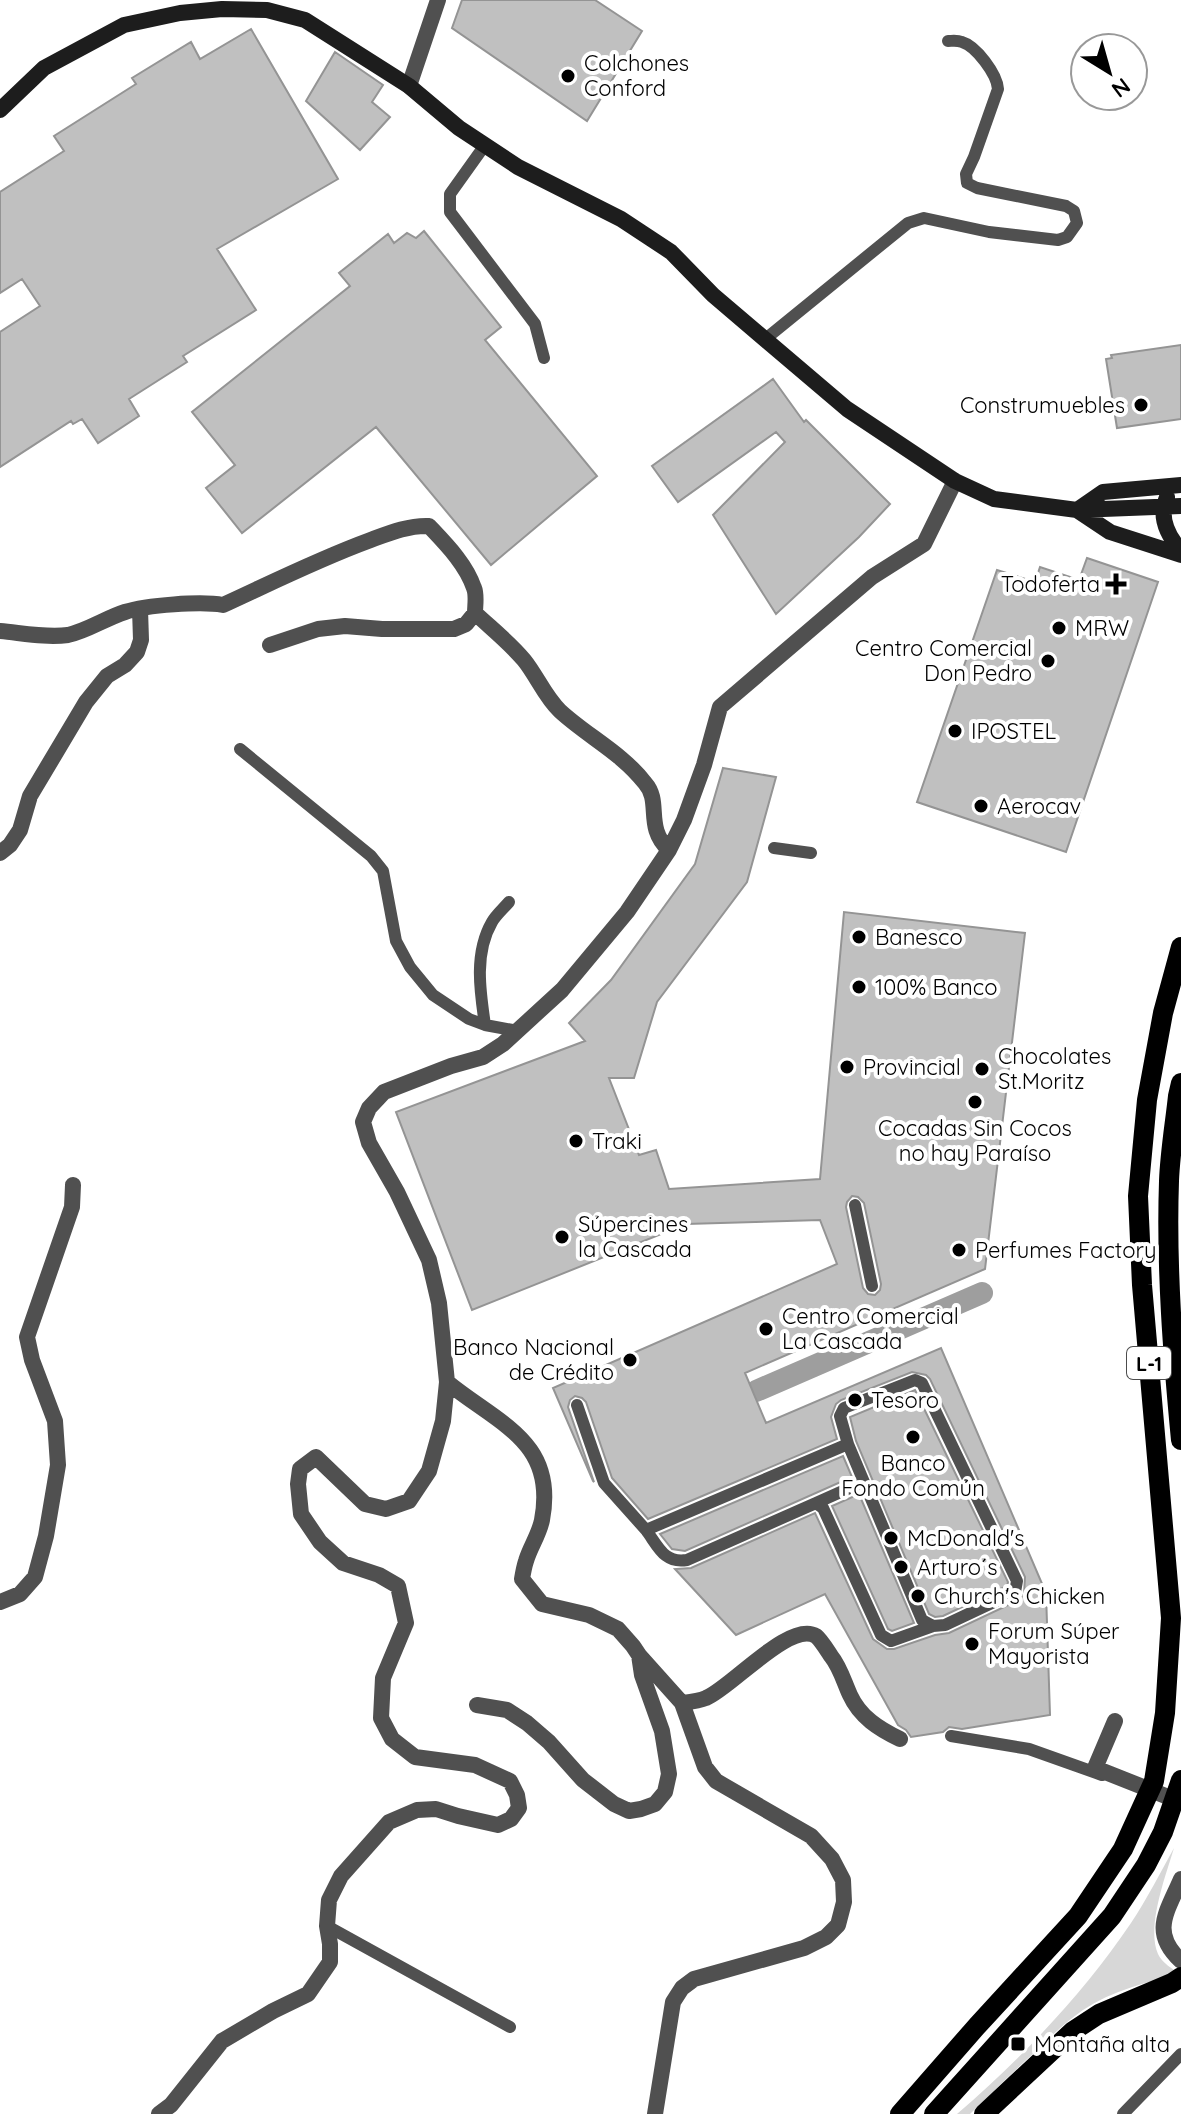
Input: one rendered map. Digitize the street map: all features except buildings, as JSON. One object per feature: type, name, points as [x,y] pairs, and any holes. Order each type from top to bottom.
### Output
[{"type":"main road","name":"L-1","points":[[900,2114],[1078,1916],[1123,1849],[1154,1781],[1165,1713],[1171,1618],[1142,1285],[1138,1196],[1147,1100],[1163,1013],[1181,947]]},
{"type":"main road","name":"L-1","points":[[1181,1083],[1169,1180],[1172,1304],[1181,1440]]},
{"type":"main road","points":[[1165,1713],[1169,1764],[1181,1788]]},
{"type":"main road","points":[[934,2114],[1112,1916],[1146,1865],[1163,1832],[1181,1788],[1181,1780]]},
{"type":"main road","points":[[984,2114],[1073,2031],[1099,2014],[1181,1977]]},
{"type":"street","points":[[409,86],[438,0]]},
{"type":"street","points":[[0,110],[44,68],[124,25],[180,13],[222,9],[267,10],[305,20],[409,86],[459,128],[518,167],[621,219],[671,252],[713,295],[847,409],[955,481],[994,499],[1077,510],[1181,506]]},
{"type":"street","points":[[159,2114],[179,2096],[222,2041],[308,1994],[330,1962],[327,1926],[329,1900],[341,1876],[389,1822],[417,1810],[436,1809],[498,1825],[511,1819],[519,1808],[510,1781],[475,1765],[415,1757],[392,1739],[381,1718],[383,1678],[406,1623],[398,1586],[379,1575],[343,1563],[320,1542],[301,1514],[300,1469],[316,1457],[365,1504],[386,1509],[409,1501],[429,1471],[443,1421],[447,1382],[439,1303],[429,1260],[397,1192],[369,1143],[363,1122],[369,1108],[384,1092],[439,1070],[483,1057],[503,1044],[562,990],[627,912],[669,850],[684,820],[704,765],[720,707],[872,577],[924,544],[955,481]]},
{"type":"street","points":[[1077,510],[1103,492],[1178,486]]},
{"type":"street","points":[[1178,486],[1168,494],[1162,507],[1171,539],[1181,553]]},
{"type":"street","points":[[1077,510],[1110,532],[1181,553]]},
{"type":"street","points":[[0,631],[53,636],[71,634],[127,611],[209,603],[223,605],[340,551],[419,525],[429,526],[446,544],[475,590],[475,613],[466,624],[454,629],[345,626],[318,629],[270,645]]},
{"type":"street","points":[[0,853],[20,830],[30,796],[86,702],[107,676],[125,665],[137,652],[141,640],[140,609]]},
{"type":"street","points":[[475,613],[524,660],[558,709],[611,749],[644,781],[650,789],[659,840],[669,850]]},
{"type":"street","points":[[0,1602],[20,1594],[35,1577],[46,1536],[58,1465],[55,1421],[32,1360],[27,1337],[72,1207],[73,1185]]},
{"type":"street","points":[[447,1382],[518,1434],[542,1467],[545,1503],[542,1524],[526,1560],[522,1579],[542,1604],[589,1615],[618,1629],[682,1703],[705,1767],[716,1781],[811,1836],[832,1859],[843,1880],[844,1902],[838,1925],[826,1937],[804,1948],[694,1979],[682,1988],[673,2002],[655,2114]]},
{"type":"street","points":[[682,1703],[706,1699],[767,1652],[787,1639],[804,1633],[816,1636],[833,1658],[852,1699],[868,1720],[900,1739]]},
{"type":"street","points":[[477,1705],[507,1710],[549,1742],[583,1780],[614,1804],[629,1811],[641,1809],[655,1804],[665,1792],[669,1774],[662,1731],[642,1675],[639,1655]]},
{"type":"street","points":[[1115,1721],[1095,1768],[1181,1802]]},
{"type":"street","points":[[1154,1781],[1181,1788]]},
{"type":"street","points":[[1181,1879],[1162,1923],[1166,1945],[1181,1961]]},
{"type":"lane","points":[[764,340],[908,223],[924,218],[989,232],[1058,240],[1067,237],[1077,223],[1074,211],[1066,206],[977,188],[967,183],[966,174],[998,89],[997,78],[983,59],[964,42],[948,41]]},
{"type":"lane","points":[[485,145],[450,194],[450,212],[535,324],[544,358]]},
{"type":"lane","points":[[240,749],[371,856],[383,871],[396,941],[410,967],[433,995],[469,1019],[518,1031]]},
{"type":"lane","points":[[774,848],[811,853]]},
{"type":"lane","points":[[485,1025],[480,957],[491,923],[509,902]]},
{"type":"lane","points":[[855,1205],[872,1286]]},
{"type":"lane","points":[[816,1503],[823,1508],[881,1635],[891,1641],[933,1626],[945,1625],[1015,1592],[1017,1581],[922,1383],[915,1380],[844,1408],[840,1416],[863,1482],[922,1620],[933,1626]]},
{"type":"lane","points":[[577,1405],[604,1483],[667,1558],[676,1562],[687,1560],[863,1482]]},
{"type":"lane","points":[[646,1530],[848,1444]]},
{"type":"lane","points":[[951,1736],[1029,1749],[1097,1774],[1154,1781]]},
{"type":"lane","points":[[327,1926],[510,2027]]},
{"type":"lane","points":[[1123,2114],[1181,2054]]},
{"type":"shaded area","points":[[1174,1848],[1158,1901],[1154,1930],[1158,1954],[1181,1975],[1130,1988],[1083,2010],[1053,2034],[970,2114],[957,2114],[1028,2048],[1093,1975],[1137,1914]]},
{"type":"waterway","points":[[756,1391],[982,1293]]},
{"type":"place","name":"Colchones Conford","points":[[568,76]]},
{"type":"place","name":"Construmuebles","points":[[1141,405]]},
{"type":"place","name":"Todoferta","points":[[1116,584]]},
{"type":"place","name":"MRW","points":[[1059,628]]},
{"type":"place","name":"Centro Comercial Don Pedro","points":[[1048,661]]},
{"type":"place","name":"IPOSTEL","points":[[955,731]]},
{"type":"place","name":"Aerocav","points":[[981,806]]},
{"type":"place","name":"Banesco","points":[[859,937]]},
{"type":"place","name":"100% Banco","points":[[859,987]]},
{"type":"place","name":"Provincial","points":[[847,1067]]},
{"type":"place","name":"Chocolates St.Moritz","points":[[982,1069]]},
{"type":"place","name":"Cocadas Sin Cocos no hay Paraíso","points":[[975,1102]]},
{"type":"place","name":"Traki","points":[[576,1141]]},
{"type":"place","name":"Súpercines la Cascada","points":[[562,1237]]},
{"type":"place","name":"Perfumes Factory","points":[[959,1250]]},
{"type":"place","name":"Centro Comercial La Cascada","points":[[766,1329]]},
{"type":"place","name":"Banco Nacional de Crédito","points":[[630,1360]]},
{"type":"place","name":"Tesoro","points":[[855,1400]]},
{"type":"place","name":"Banco Fondo Común","points":[[913,1437]]},
{"type":"place","name":"McDonald's","points":[[891,1538]]},
{"type":"place","name":"Arturo´s","points":[[901,1567]]},
{"type":"place","name":"Church's Chicken","points":[[918,1596]]},
{"type":"place","name":"Forum Súper Mayorista","points":[[972,1644]]},
{"type":"place","name":"Montaña alta","points":[[1018,2044]]}]
